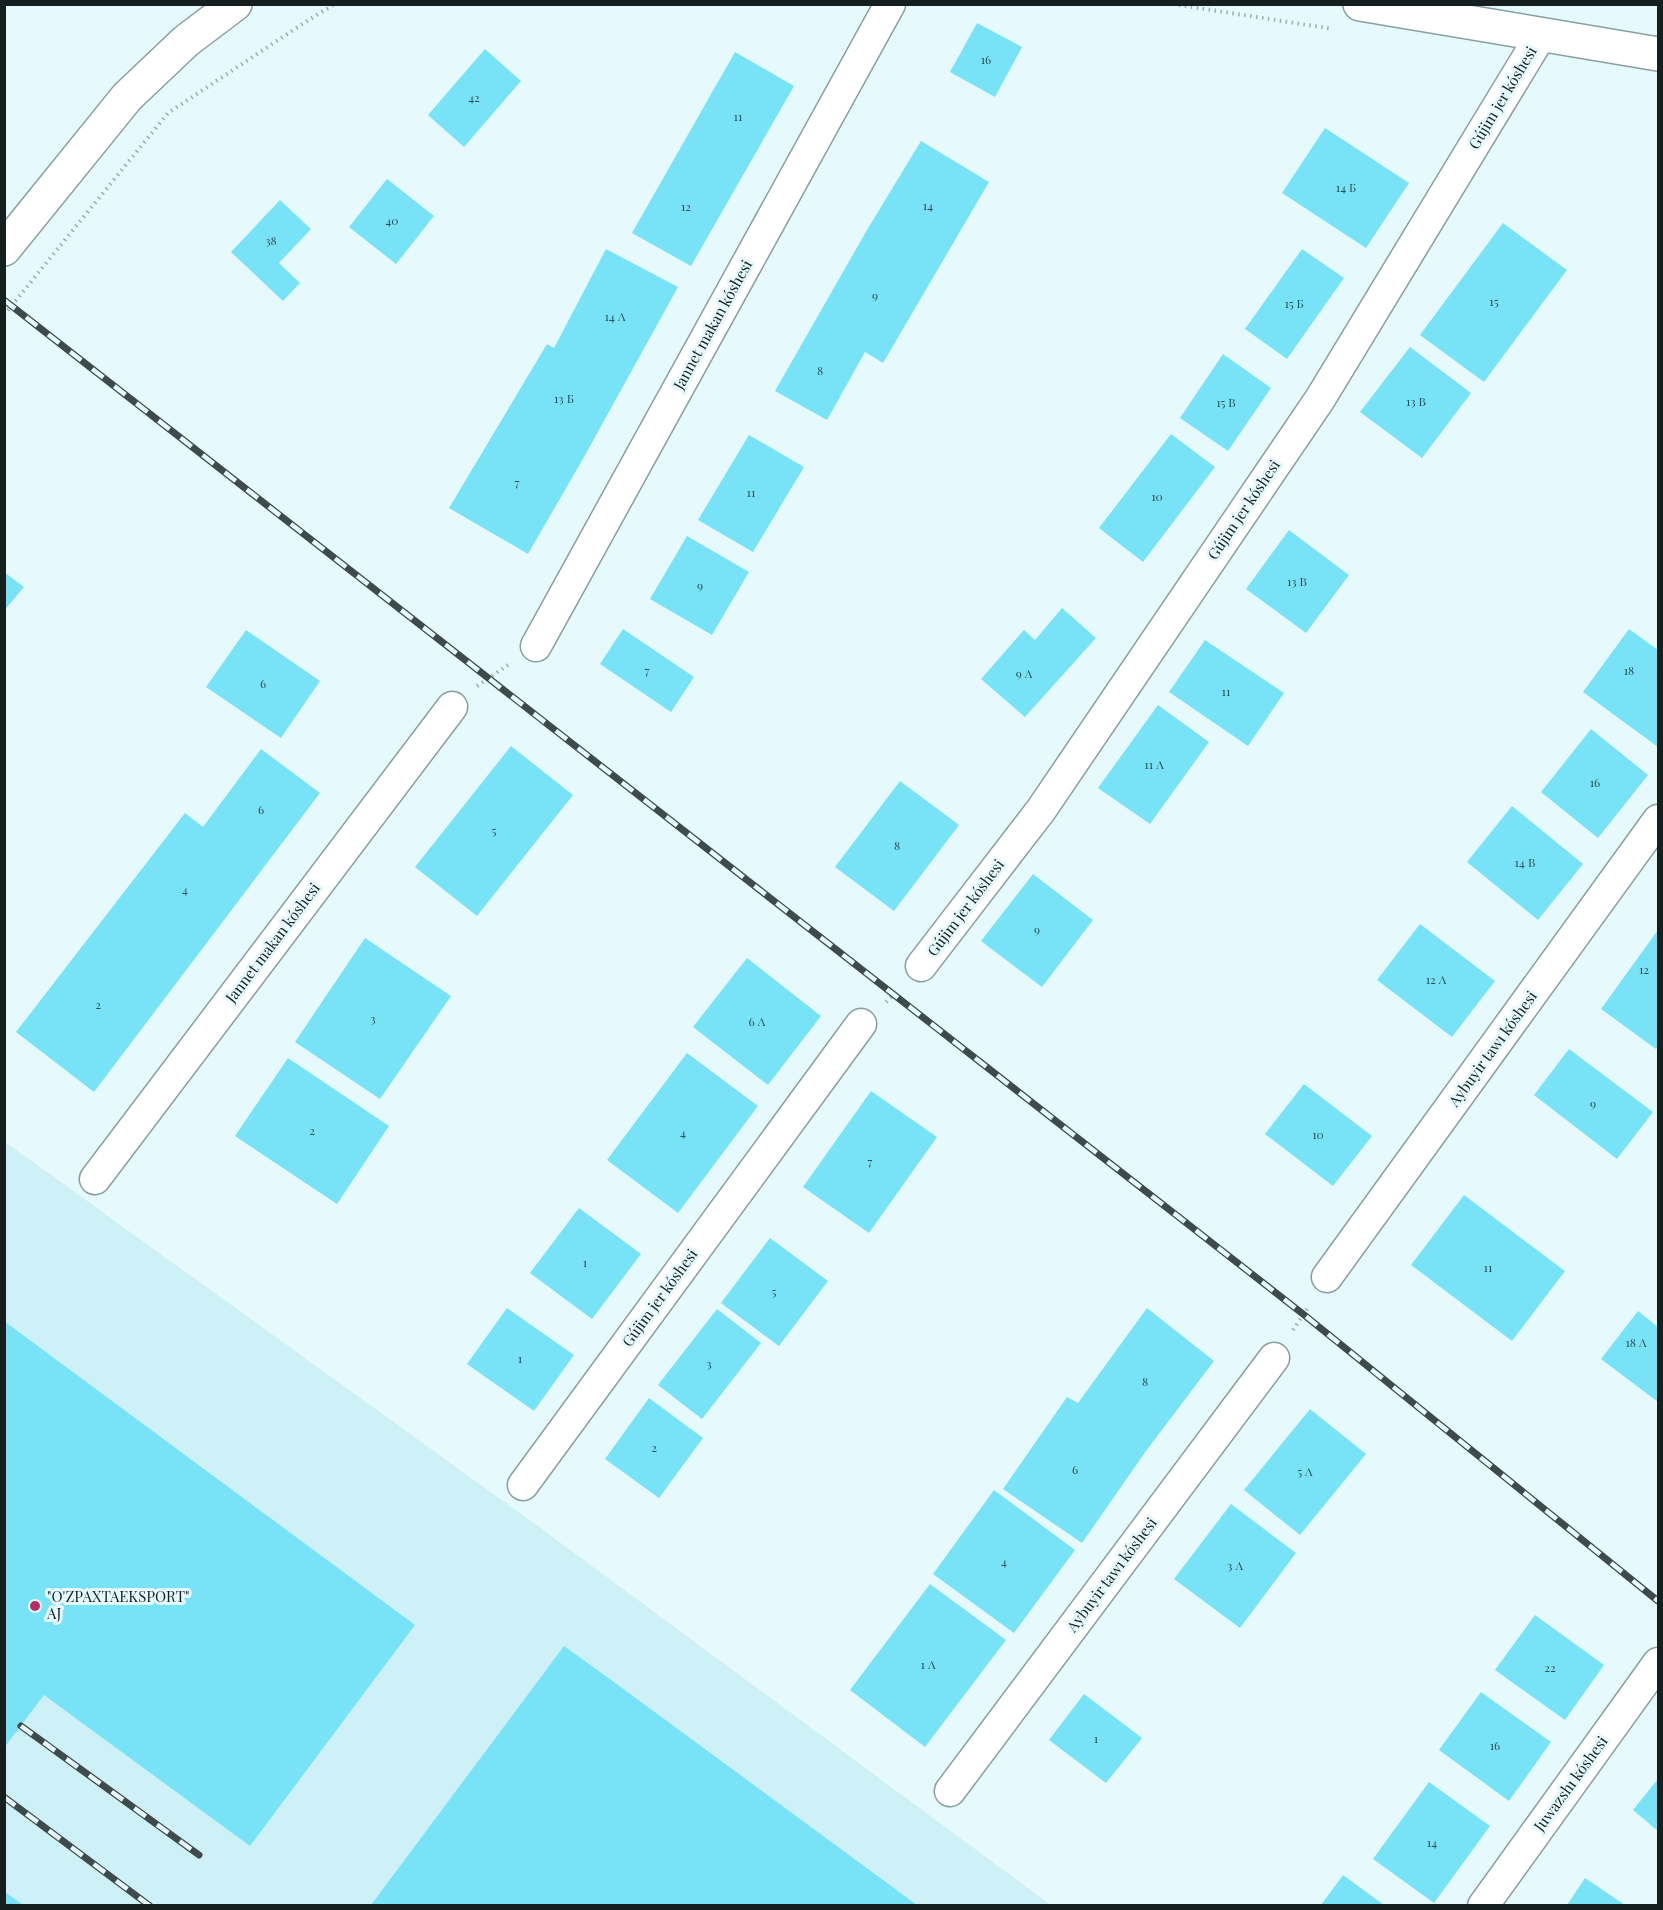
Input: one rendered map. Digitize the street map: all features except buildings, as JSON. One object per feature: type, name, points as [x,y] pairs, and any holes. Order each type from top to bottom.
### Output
[{"type":"street","points":[[4,249],[127,97],[186,41],[235,4]]},
{"type":"street","name":"Jannet makan kóshesi","points":[[536,646],[890,4]]},
{"type":"street","points":[[1360,4],[1659,54]]},
{"type":"street","name":"Gújim jer kóshesi","points":[[921,966],[1041,810],[1320,399],[1541,35]]},
{"type":"street","name":"Jannet makan kóshesi","points":[[95,1179],[452,707]]},
{"type":"street","name":"Aybuyir tawı kóshesi","points":[[1327,1277],[1659,820]]},
{"type":"street","name":"Gújim jer kóshesi","points":[[523,1485],[861,1024]]},
{"type":"street","name":"Aybuyir tawı kóshesi","points":[[950,1791],[1274,1358]]},
{"type":"street","name":"Juwazshı kóshesi","points":[[1483,1905],[1659,1663]]},
{"type":"path","points":[[4,315],[168,113],[334,4]]},
{"type":"path","points":[[452,707],[536,646]]},
{"type":"path","points":[[861,1024],[895,995],[921,966]]},
{"type":"path","points":[[1274,1358],[1327,1277]]},
{"type":"shaded area","points":[[4,1141],[535,1524],[1051,1905],[5,1905]]},
{"type":"railway","points":[[4,300],[1303,1314],[1658,1601]]},
{"type":"railway","points":[[21,1726],[199,1855]]},
{"type":"railway","points":[[4,1797],[150,1906]]},
{"type":"place","name":"\"O'ZPAXTAEKSPORT\" AJ","points":[[35,1606]]}]
